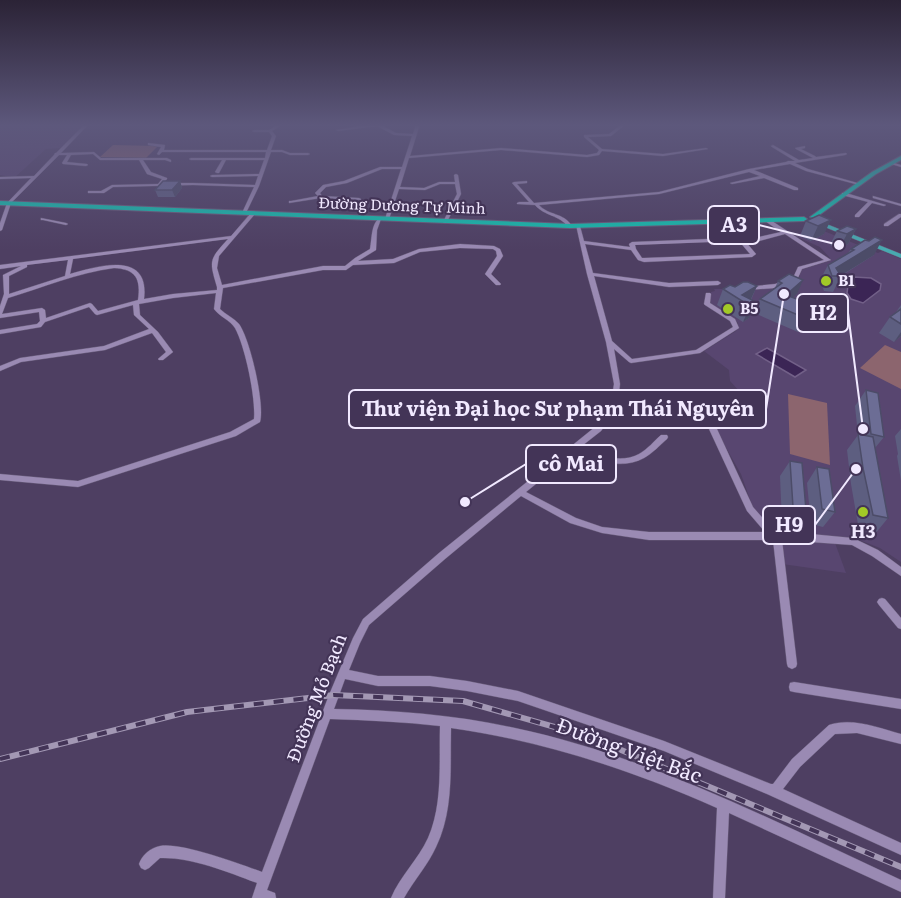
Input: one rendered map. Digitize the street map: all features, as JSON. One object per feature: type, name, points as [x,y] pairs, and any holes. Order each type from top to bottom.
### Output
[{"type":"highway","points":[[813,219],[844,194],[887,166]]},
{"type":"highway","name":"Đường Dương Tự Minh","points":[[0,203],[574,226],[804,219],[804,216],[813,219]]},
{"type":"main road","points":[[813,219],[901,256]]},
{"type":"street","points":[[0,230],[9,203],[45,166]]},
{"type":"street","points":[[144,166],[149,173],[165,179],[159,185]]},
{"type":"street","points":[[217,172],[221,166]]},
{"type":"street","points":[[244,213],[264,166]]},
{"type":"street","points":[[519,203],[534,204],[609,195],[659,193],[769,166]]},
{"type":"street","points":[[797,166],[859,184]]},
{"type":"street","points":[[0,332],[39,326],[43,321],[90,305],[97,313],[139,301],[220,289],[323,268],[340,269],[373,250],[375,230],[383,219],[404,168],[381,168],[345,182],[325,186],[317,193],[321,197]]},
{"type":"street","points":[[749,170],[796,189]]},
{"type":"street","points":[[212,176],[261,175]]},
{"type":"street","points":[[445,222],[459,194],[456,175]]},
{"type":"street","points":[[732,183],[764,176]]},
{"type":"street","points":[[0,178],[34,177]]},
{"type":"street","points":[[525,182],[514,183],[541,210],[566,220],[574,226]]},
{"type":"street","points":[[397,188],[425,189],[439,183],[457,183]]},
{"type":"street","points":[[90,192],[102,192],[112,186],[257,186]]},
{"type":"street","points":[[844,194],[901,205]]},
{"type":"street","points":[[291,202],[321,197],[359,199]]},
{"type":"street","points":[[873,199],[884,205]]},
{"type":"street","points":[[856,216],[873,199]]},
{"type":"street","points":[[0,477],[78,484],[233,434],[257,420],[259,413],[256,387],[237,327],[217,309],[220,289],[214,268],[216,256],[254,214]]},
{"type":"street","points":[[886,225],[901,214]]},
{"type":"street","points":[[43,219],[66,224]]},
{"type":"street","points":[[747,288],[789,282],[795,279],[800,268],[828,260],[767,220]]},
{"type":"street","name":"Đường Mỏ Bạch","points":[[263,896],[266,879],[343,674],[366,622],[441,556],[598,429],[613,409],[616,384],[609,342],[583,242],[574,226]]},
{"type":"street","points":[[741,240],[752,255],[644,260],[640,259],[631,246],[764,238],[786,232]]},
{"type":"street","points":[[0,267],[232,237]]},
{"type":"street","points":[[583,242],[633,249]]},
{"type":"street","points":[[353,263],[394,261],[416,252],[460,246],[494,248],[498,249],[500,256],[488,274],[498,284]]},
{"type":"street","points":[[67,277],[71,258]]},
{"type":"street","points":[[26,263],[24,267],[6,275],[7,297],[0,315],[42,310],[43,321]]},
{"type":"street","points":[[7,297],[67,277],[124,267],[141,279],[143,290],[137,315],[153,330],[170,352],[161,359]]},
{"type":"street","points":[[590,274],[669,285],[718,283]]},
{"type":"street","points":[[609,342],[631,361],[698,352],[736,328],[733,320],[707,304],[708,294]]},
{"type":"street","points":[[0,369],[20,360],[105,348],[153,330]]},
{"type":"street","points":[[742,409],[740,421],[717,424],[712,429],[750,508],[775,536],[792,664]]},
{"type":"street","points":[[573,450],[606,460],[628,461],[641,456],[664,437]]},
{"type":"street","points":[[520,492],[573,521],[602,530],[649,536],[775,536],[853,542],[875,553],[901,572]]},
{"type":"street","points":[[882,602],[901,625]]},
{"type":"street","points":[[343,674],[378,681],[430,681],[518,696],[663,746],[771,790],[901,849]]},
{"type":"street","points":[[794,687],[901,704]]},
{"type":"street","name":"Đường Việt Bắc","points":[[328,714],[402,717],[446,722],[518,734],[589,753],[723,806],[901,886]]},
{"type":"street","points":[[397,898],[432,843],[438,826],[442,803],[446,722]]},
{"type":"street","points":[[771,790],[776,789],[796,763],[832,729],[857,728],[901,739]]},
{"type":"street","points":[[719,898],[723,806]]},
{"type":"street","points":[[145,864],[153,856],[162,852],[218,863],[266,879]]},
{"type":"shaded area","points":[[0,166],[27,166],[14,178],[0,175]]},
{"type":"shaded area","points":[[819,229],[878,253],[882,251],[901,259],[901,562],[880,548],[854,538],[770,530],[753,508],[741,474],[716,430],[719,425],[727,423],[740,426],[752,405],[730,381],[729,370],[704,351],[736,331],[738,323],[712,307],[709,303],[711,292],[715,291],[714,289],[751,289],[797,280],[800,270],[829,261],[830,258],[820,247],[795,236],[806,230]]},
{"type":"shaded area","points":[[853,277],[871,278],[881,284],[880,290],[863,303],[851,299],[847,293],[849,279]]},
{"type":"shaded area","points":[[885,345],[901,352],[901,389],[860,368]]},
{"type":"shaded area","points":[[767,348],[806,370],[795,377],[756,354]]},
{"type":"shaded area","points":[[788,394],[827,403],[830,465],[790,454]]},
{"type":"shaded area","points":[[785,538],[835,543],[846,573],[782,564],[779,544]]},
{"type":"building","points":[[163,181],[180,181],[172,190],[155,190]]},
{"type":"building","points":[[819,215],[831,220],[818,226],[806,221]]},
{"type":"building","points":[[847,226],[856,229],[847,234],[837,231]]},
{"type":"building","points":[[875,237],[882,240],[836,268],[841,276],[832,276],[828,265],[854,250],[851,249],[865,240],[869,241]]},
{"type":"building","points":[[789,274],[803,280],[786,295],[818,307],[805,318],[760,299],[782,283],[778,281]]},
{"type":"building","points":[[743,282],[757,286],[742,295],[756,302],[750,306],[723,289],[730,285],[735,287]]},
{"type":"building","points":[[901,309],[901,324],[890,317]]},
{"type":"building","points":[[866,390],[878,393],[884,437],[871,434]]},
{"type":"building","points":[[858,434],[873,437],[888,518],[873,515]]},
{"type":"building","points":[[790,461],[802,463],[806,510],[793,507]]},
{"type":"building","points":[[817,467],[829,469],[835,512],[822,509]]},
{"type":"railway","points":[[0,759],[187,712],[334,695],[463,701],[590,737],[901,867]]},
{"type":"place","name":"A3","points":[[839,245]]},
{"type":"place","name":"B1","points":[[826,281]]},
{"type":"place","name":"Thư viện Đại học Sư phạm Thái Nguyên","points":[[784,294]]},
{"type":"place","name":"B5","points":[[728,309]]},
{"type":"place","name":"H2","points":[[863,429]]},
{"type":"place","name":"H9","points":[[856,469]]},
{"type":"place","name":"cô Mai","points":[[465,502]]},
{"type":"place","name":"H3","points":[[863,512]]}]
